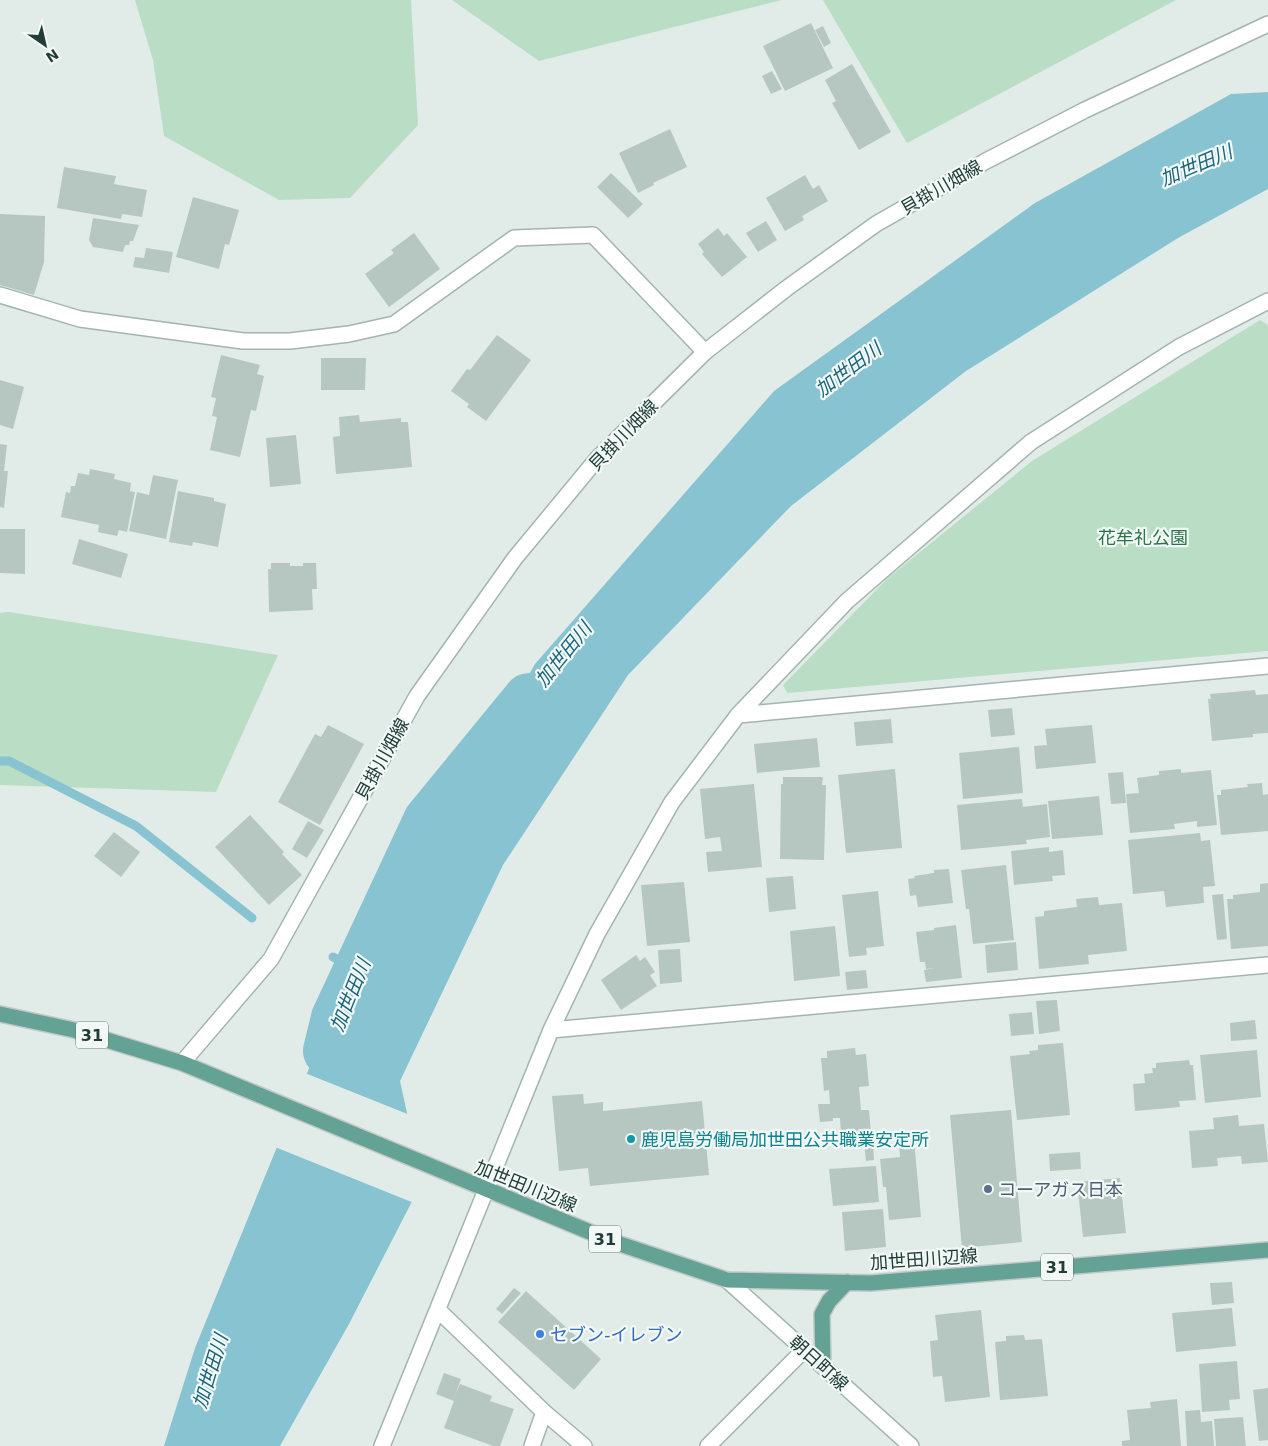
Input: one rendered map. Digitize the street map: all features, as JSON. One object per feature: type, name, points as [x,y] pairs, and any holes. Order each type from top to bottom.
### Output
[{"type":"main road","name":"加世田川辺線","points":[[0,1014],[74,1030],[182,1063],[614,1242],[727,1280],[871,1283],[1268,1250]]},
{"type":"main road","points":[[823,1366],[822,1314],[829,1301],[847,1282]]},
{"type":"street","name":"貝掛川畑線","points":[[182,1063],[271,959],[417,696],[515,558],[597,459],[705,352],[787,288],[876,224],[986,161],[1085,110],[1268,24]]},
{"type":"street","points":[[0,295],[80,319],[243,341],[290,340],[349,334],[394,324],[514,238],[593,235],[705,352]]},
{"type":"street","points":[[382,1446],[551,1030],[596,934],[672,802],[738,715],[847,601],[1031,442],[1179,348],[1268,301]]},
{"type":"street","points":[[738,715],[1268,666]]},
{"type":"street","points":[[551,1030],[1268,965]]},
{"type":"street","name":"朝日町線","points":[[727,1280],[912,1446]]},
{"type":"street","points":[[438,1310],[544,1412],[584,1446]]},
{"type":"street","points":[[708,1446],[804,1350]]},
{"type":"street","points":[[532,1446],[544,1412]]},
{"type":"green space","points":[[135,0],[411,0],[418,125],[350,198],[279,200],[164,136],[153,60]]},
{"type":"green space","points":[[452,0],[782,0],[539,61]]},
{"type":"green space","points":[[823,0],[1176,0],[907,143]]},
{"type":"green space","name":"花牟礼公園","points":[[1260,320],[1268,325],[1268,651],[787,693],[783,685],[888,578],[1032,461]]},
{"type":"green space","points":[[9,612],[278,655],[216,792],[0,785],[0,613]]},
{"type":"water","points":[[1268,92],[1268,189],[1178,238],[966,371],[791,506],[628,675],[503,865],[400,1081],[422,1182],[349,1324],[280,1446],[164,1446],[195,1348],[321,1039],[535,664],[774,391],[1035,203],[1231,94]]},
{"type":"pier","points":[[305,1073],[410,1115],[424,1182],[414,1203],[275,1147]]},
{"type":"building","points":[[811,23],[833,68],[785,91],[763,46]]},
{"type":"building","points":[[823,26],[831,43],[824,47],[815,30]]},
{"type":"building","points":[[852,64],[891,132],[859,150],[832,103],[836,101],[825,80]]},
{"type":"building","points":[[772,71],[782,89],[771,94],[762,76]]},
{"type":"building","points":[[670,129],[687,167],[653,183],[654,185],[638,193],[619,153]]},
{"type":"building","points":[[64,167],[116,176],[114,184],[147,190],[142,217],[122,214],[121,219],[57,208]]},
{"type":"building","points":[[611,173],[643,204],[628,218],[597,187]]},
{"type":"building","points":[[805,175],[813,189],[819,185],[828,201],[802,216],[804,220],[785,231],[766,198]]},
{"type":"building","points":[[193,197],[239,210],[229,245],[225,244],[219,269],[176,257]]},
{"type":"building","points":[[0,214],[45,216],[44,262],[34,295],[0,285]]},
{"type":"building","points":[[93,218],[139,225],[133,241],[130,241],[129,245],[125,245],[123,252],[93,247],[89,240]]},
{"type":"building","points":[[766,221],[777,240],[758,252],[746,233]]},
{"type":"building","points":[[718,228],[724,236],[727,233],[747,257],[722,277],[702,254],[704,252],[698,244]]},
{"type":"building","points":[[414,233],[440,269],[389,307],[365,274],[394,253],[391,250]]},
{"type":"building","points":[[146,248],[173,252],[169,273],[133,267],[135,257],[144,258]]},
{"type":"building","points":[[497,335],[531,360],[486,421],[467,407],[469,404],[451,391],[467,369],[470,370]]},
{"type":"building","points":[[221,355],[260,365],[257,374],[264,376],[256,411],[251,410],[240,457],[210,450],[217,417],[212,416],[216,398],[211,397]]},
{"type":"building","points":[[321,358],[366,358],[365,390],[321,390]]},
{"type":"building","points":[[0,380],[24,387],[13,429],[0,425]]},
{"type":"building","points":[[359,415],[360,422],[401,418],[401,422],[408,422],[412,467],[336,474],[333,437],[340,436],[339,417]]},
{"type":"building","points":[[296,435],[301,484],[270,487],[266,438]]},
{"type":"building","points":[[0,444],[7,445],[4,471],[8,471],[4,508],[0,507]]},
{"type":"building","points":[[90,469],[115,474],[114,479],[131,483],[130,491],[135,492],[127,532],[119,530],[117,536],[98,532],[99,525],[61,517],[66,492],[70,493],[71,486],[75,486],[78,473],[89,475]]},
{"type":"building","points":[[153,475],[178,480],[166,539],[129,531],[137,492],[149,495]]},
{"type":"building","points":[[178,491],[214,498],[214,501],[226,504],[218,547],[193,542],[192,546],[169,542]]},
{"type":"building","points":[[0,529],[25,529],[25,574],[0,573]]},
{"type":"building","points":[[79,539],[128,554],[121,578],[72,564]]},
{"type":"building","points":[[271,563],[290,563],[290,566],[303,566],[303,563],[316,563],[317,589],[312,589],[313,610],[269,612],[268,569],[271,569]]},
{"type":"building","points":[[1255,690],[1256,695],[1268,694],[1268,733],[1253,734],[1253,737],[1212,741],[1208,699],[1211,699],[1210,694]]},
{"type":"building","points":[[1012,708],[1015,735],[991,737],[988,710]]},
{"type":"building","points":[[891,719],[893,743],[856,746],[854,722]]},
{"type":"building","points":[[328,725],[364,744],[320,825],[278,802],[315,734],[321,737]]},
{"type":"building","points":[[1092,725],[1096,763],[1036,769],[1034,746],[1047,745],[1045,729]]},
{"type":"building","points":[[817,738],[820,767],[757,773],[754,744]]},
{"type":"building","points":[[1019,747],[1023,793],[963,799],[959,753]]},
{"type":"building","points":[[895,769],[902,848],[846,853],[838,775]]},
{"type":"building","points":[[1181,769],[1181,773],[1211,770],[1217,825],[1197,827],[1197,821],[1174,824],[1175,829],[1130,833],[1126,794],[1139,793],[1137,778],[1159,775],[1159,771]]},
{"type":"building","points":[[1123,772],[1126,803],[1111,804],[1108,773]]},
{"type":"building","points":[[783,777],[823,777],[822,785],[826,785],[824,860],[780,859],[781,784],[783,784]]},
{"type":"building","points":[[1262,783],[1263,795],[1268,794],[1268,831],[1221,835],[1217,795],[1221,795],[1221,790],[1248,787],[1247,784]]},
{"type":"building","points":[[754,784],[762,867],[708,872],[706,852],[722,851],[720,837],[705,839],[700,789]]},
{"type":"building","points":[[1099,796],[1103,835],[1052,839],[1048,801]]},
{"type":"building","points":[[1022,799],[1023,807],[1047,804],[1050,837],[1026,840],[1027,844],[961,850],[957,805]]},
{"type":"building","points":[[250,815],[302,875],[269,905],[215,847]]},
{"type":"building","points":[[308,821],[324,830],[307,858],[292,849]]},
{"type":"building","points":[[114,832],[140,852],[121,877],[94,856]]},
{"type":"building","points":[[1200,833],[1201,841],[1210,840],[1215,886],[1203,887],[1204,903],[1166,907],[1164,891],[1133,894],[1128,840]]},
{"type":"building","points":[[1049,847],[1049,852],[1063,850],[1065,875],[1052,876],[1053,881],[1014,885],[1011,851]]},
{"type":"building","points":[[1006,865],[1014,940],[973,944],[969,909],[966,909],[961,870]]},
{"type":"building","points":[[949,869],[953,903],[918,907],[916,895],[910,896],[908,879],[915,878],[914,876],[934,873],[934,870]]},
{"type":"building","points":[[793,876],[796,909],[769,912],[766,878]]},
{"type":"building","points":[[684,882],[690,942],[647,946],[641,885]]},
{"type":"building","points":[[1268,883],[1268,946],[1231,949],[1227,899],[1233,899],[1233,895],[1260,892],[1260,884]]},
{"type":"building","points":[[878,891],[884,946],[866,948],[867,955],[849,957],[842,895]]},
{"type":"building","points":[[1223,894],[1227,939],[1217,940],[1212,895]]},
{"type":"building","points":[[1098,897],[1099,905],[1122,903],[1127,951],[1088,955],[1089,964],[1039,969],[1035,917],[1044,916],[1044,911],[1077,907],[1076,899]]},
{"type":"building","points":[[956,925],[962,978],[926,982],[924,970],[934,968],[926,969],[925,962],[920,962],[916,932]]},
{"type":"building","points":[[835,926],[840,976],[794,981],[790,931]]},
{"type":"building","points":[[1016,942],[1018,970],[987,973],[985,945]]},
{"type":"building","points":[[680,949],[682,982],[660,984],[658,950]]},
{"type":"building","points":[[636,955],[640,961],[645,957],[655,972],[650,975],[657,986],[621,1010],[601,980]]},
{"type":"building","points":[[866,970],[868,988],[847,990],[845,972]]},
{"type":"building","points":[[1057,1000],[1060,1031],[1039,1034],[1036,1001]]},
{"type":"building","points":[[1032,1012],[1034,1034],[1011,1036],[1009,1014]]},
{"type":"building","points":[[1255,1020],[1257,1039],[1231,1041],[1230,1023]]},
{"type":"building","points":[[1063,1043],[1070,1115],[1017,1120],[1010,1056],[1030,1054],[1029,1051],[1038,1050],[1038,1045]]},
{"type":"building","points":[[855,1048],[856,1055],[866,1054],[869,1086],[859,1087],[861,1110],[869,1110],[871,1132],[841,1134],[840,1118],[833,1118],[833,1121],[820,1122],[818,1104],[830,1104],[829,1090],[824,1091],[821,1058],[827,1058],[827,1051]]},
{"type":"building","points":[[1257,1050],[1261,1097],[1205,1103],[1200,1055]]},
{"type":"building","points":[[1189,1060],[1190,1065],[1193,1065],[1196,1100],[1179,1101],[1180,1107],[1135,1111],[1133,1084],[1145,1083],[1144,1074],[1153,1073],[1152,1068],[1156,1068],[1156,1063]]},
{"type":"building","name":"鹿児島労働局加世田公共職業安定所","points":[[583,1094],[584,1104],[603,1102],[603,1111],[702,1101],[709,1175],[590,1186],[588,1168],[559,1171],[552,1096]]},
{"type":"building","points":[[1011,1110],[1022,1242],[962,1248],[950,1115]]},
{"type":"building","points":[[1238,1115],[1239,1126],[1264,1124],[1268,1162],[1242,1164],[1241,1156],[1217,1158],[1218,1166],[1192,1168],[1189,1131],[1214,1129],[1213,1118]]},
{"type":"building","points":[[914,1140],[921,1217],[889,1220],[886,1187],[883,1187],[880,1159],[900,1157],[899,1141]]},
{"type":"building","points":[[873,1142],[874,1160],[866,1161],[864,1143]]},
{"type":"building","points":[[1080,1152],[1081,1169],[1050,1171],[1049,1154]]},
{"type":"building","points":[[876,1166],[879,1202],[833,1206],[829,1169]]},
{"type":"building","points":[[1120,1178],[1126,1233],[1083,1237],[1077,1182]]},
{"type":"building","points":[[883,1209],[886,1247],[845,1251],[842,1212]]},
{"type":"building","points":[[1232,1282],[1234,1303],[1212,1305],[1210,1283]]},
{"type":"building","points":[[514,1288],[521,1293],[502,1314],[496,1309]]},
{"type":"building","points":[[526,1291],[601,1359],[574,1390],[498,1322]]},
{"type":"building","points":[[1232,1308],[1236,1346],[1176,1352],[1172,1313]]},
{"type":"building","points":[[981,1310],[990,1397],[945,1402],[942,1376],[933,1377],[930,1341],[938,1340],[935,1315]]},
{"type":"building","points":[[1024,1335],[1025,1340],[1042,1339],[1048,1396],[1000,1400],[995,1342],[1006,1341],[1006,1336]]},
{"type":"building","points":[[1237,1361],[1240,1399],[1229,1400],[1230,1410],[1202,1412],[1199,1364]]},
{"type":"building","points":[[444,1373],[461,1379],[455,1395],[460,1384],[492,1396],[490,1401],[514,1409],[500,1446],[493,1446],[444,1428],[454,1401],[436,1394]]},
{"type":"building","points":[[1268,1388],[1268,1440],[1259,1441],[1253,1390]]},
{"type":"building","points":[[1177,1399],[1181,1446],[1122,1446],[1122,1441],[1130,1440],[1127,1410],[1151,1408],[1150,1402]]},
{"type":"building","points":[[1200,1410],[1201,1422],[1212,1421],[1214,1446],[1187,1446],[1185,1411]]},
{"type":"building","points":[[1243,1417],[1246,1446],[1216,1446],[1214,1419]]},
{"type":"waterway","name":"加世田川","points":[[329,1051],[337,1018],[429,821],[529,699]]},
{"type":"waterway","points":[[0,761],[9,761],[136,826],[252,918]]},
{"type":"waterway","points":[[333,957],[359,970]]},
{"type":"place","name":"鹿児島労働局加世田公共職業安定所","points":[[631,1139]]},
{"type":"place","name":"コーアガス日本","points":[[988,1189]]},
{"type":"place","name":"セブン-イレブン","points":[[540,1334]]}]
